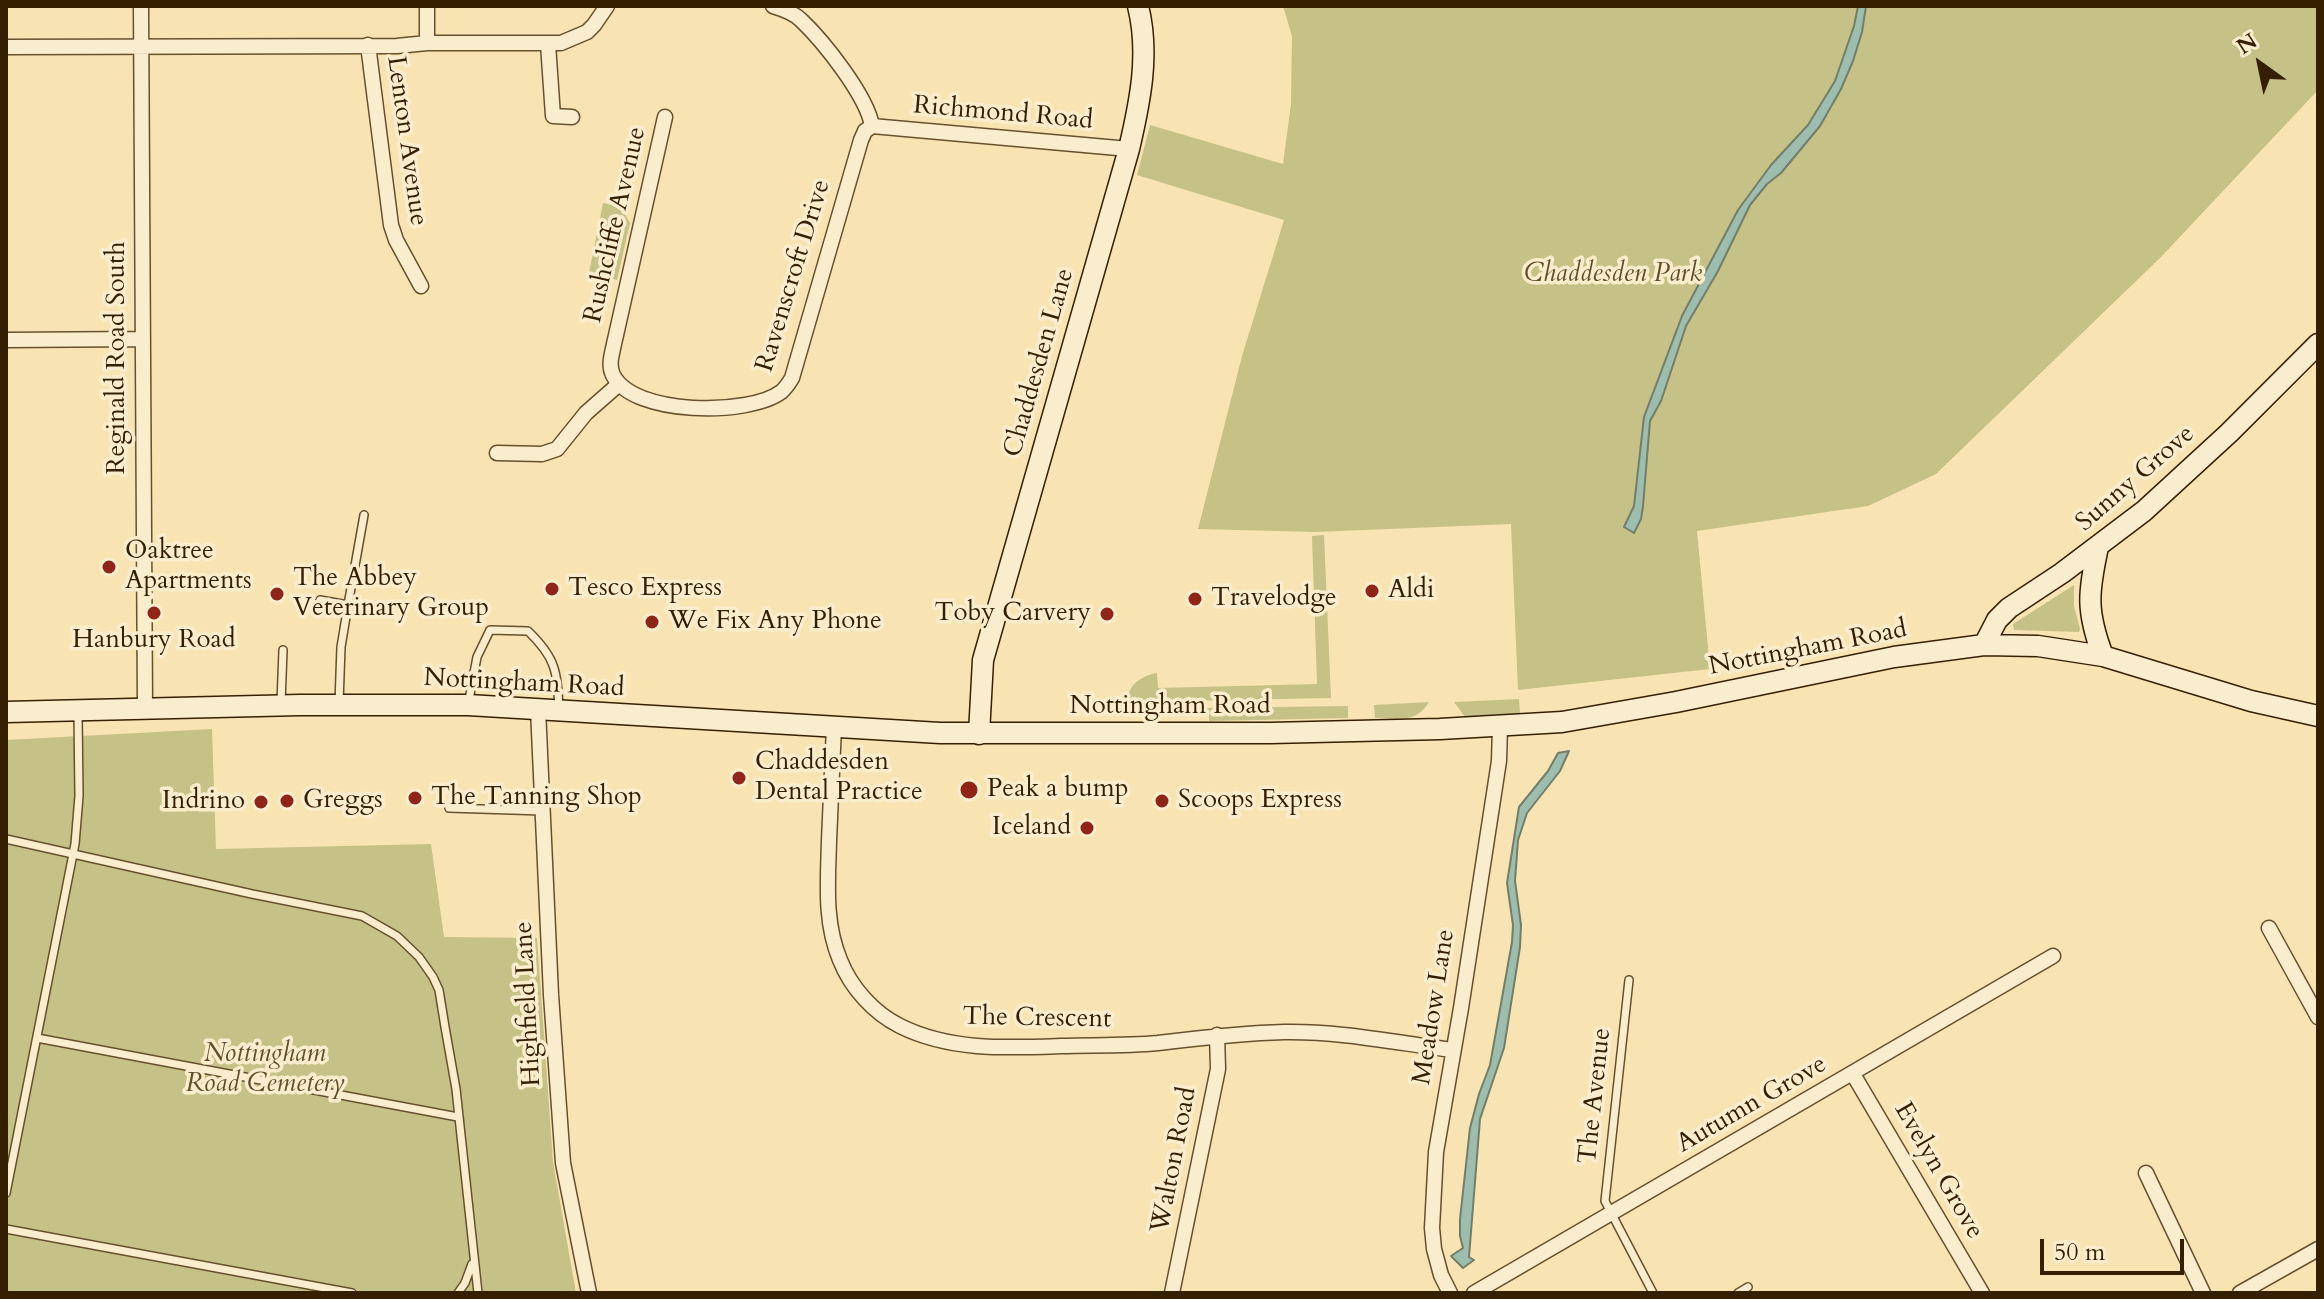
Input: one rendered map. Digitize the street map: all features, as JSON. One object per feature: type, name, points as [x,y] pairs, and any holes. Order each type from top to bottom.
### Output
[{"type":"street","name":"Reginald Road South","points":[[141,6],[145,709]]},
{"type":"street","points":[[427,6],[427,43]]},
{"type":"street","points":[[6,47],[548,44],[568,41],[587,32],[607,6]]},
{"type":"street","points":[[773,6],[800,18],[831,55],[865,102],[872,126]]},
{"type":"street","name":"Chaddesden Lane","points":[[979,734],[983,660],[1129,149],[1140,100],[1143,63],[1138,6]]},
{"type":"street","points":[[548,44],[553,116],[572,117]]},
{"type":"street","name":"Lenton Avenue","points":[[368,45],[391,225],[421,286]]},
{"type":"street","name":"Rushcliffe Avenue","points":[[619,384],[610,366],[665,117]]},
{"type":"street","name":"Richmond Road","points":[[872,126],[1129,149]]},
{"type":"street","name":"Ravenscroft Drive","points":[[619,384],[641,399],[688,408],[751,404],[774,396],[785,388],[796,366],[861,140],[865,131],[872,126]]},
{"type":"street","points":[[6,340],[142,339]]},
{"type":"street","name":"Sunny Grove","points":[[1984,645],[1997,620],[2009,608],[2144,511],[2229,433],[2318,344]]},
{"type":"street","points":[[497,453],[531,455],[557,449],[586,413],[619,384]]},
{"type":"street","points":[[2098,547],[2089,602],[2092,627],[2103,656]]},
{"type":"street","name":"Nottingham Road","points":[[6,712],[468,705],[940,733],[1347,732],[1562,722],[1894,657],[1984,645],[2038,646],[2103,656],[2251,701],[2318,716]]},
{"type":"street","name":"Highfield Lane","points":[[538,709],[551,995],[563,1163],[589,1293]]},
{"type":"street","name":"The Crescent","points":[[834,726],[829,926],[842,966],[860,992],[894,1022],[915,1032],[972,1046],[1155,1043],[1217,1035],[1306,1033],[1453,1050]]},
{"type":"street","name":"Meadow Lane","points":[[1450,1293],[1434,1249],[1432,1202],[1438,1140],[1499,761],[1500,726]]},
{"type":"street","points":[[2269,928],[2318,1017]]},
{"type":"street","name":"Autumn Grove","points":[[1474,1293],[2053,956]]},
{"type":"street","name":"Walton Road","points":[[1172,1293],[1218,1069],[1217,1035]]},
{"type":"street","name":"Evelyn Grove","points":[[1853,1074],[1982,1293]]},
{"type":"street","points":[[2146,1173],[2203,1293]]},
{"type":"street","points":[[2240,1293],[2318,1249]]},
{"type":"lane","points":[[339,705],[341,647],[364,515]]},
{"type":"lane","points":[[320,600],[348,605]]},
{"type":"lane","points":[[468,705],[477,657],[490,630],[528,631],[545,648],[557,674],[560,711]]},
{"type":"lane","points":[[281,706],[283,650]]},
{"type":"lane","points":[[6,1193],[73,854],[79,796],[78,711]]},
{"type":"lane","points":[[449,808],[543,811]]},
{"type":"lane","points":[[6,839],[362,916],[397,936],[419,957],[439,990],[456,1089],[478,1293]]},
{"type":"lane","name":"The Avenue","points":[[1611,1214],[1605,1201],[1629,980]]},
{"type":"lane","points":[[37,1038],[458,1117]]},
{"type":"lane","points":[[1611,1214],[1653,1293]]},
{"type":"lane","points":[[6,1229],[352,1293]]},
{"type":"lane","points":[[458,1293],[474,1258]]},
{"type":"lane","points":[[1738,1293],[1748,1287]]},
{"type":"green space","name":"Chaddesden Park","points":[[1283,6],[2318,6],[2318,90],[2161,257],[1936,474],[1868,506],[1697,531],[1710,669],[1518,690],[1511,524],[1315,532],[1198,529],[1242,356],[1284,220],[1137,175],[1150,125],[1283,164],[1291,104],[1292,36]]},
{"type":"green space","points":[[603,203],[621,207],[630,223],[617,280],[589,273]]},
{"type":"green space","points":[[1324,535],[1331,698],[1128,702],[1130,690],[1136,682],[1157,673],[1158,688],[1317,684],[1312,536]]},
{"type":"green space","points":[[2074,585],[2079,632],[2014,630],[2013,624]]},
{"type":"green space","points":[[1519,699],[1520,713],[1465,717],[1454,702]]},
{"type":"green space","points":[[1429,702],[1412,717],[1375,718],[1374,705]]},
{"type":"green space","points":[[1348,706],[1348,718],[1209,721],[1209,711],[1200,712],[1200,708]]},
{"type":"green space","name":"Nottingham Road Cemetery","points":[[212,729],[216,849],[431,844],[444,937],[537,938],[553,1162],[576,1293],[6,1293],[6,740]]},
{"type":"shaded area","points":[[1858,6],[1866,6],[1862,32],[1841,89],[1820,126],[1750,205],[1718,271],[1686,326],[1661,401],[1650,421],[1643,506],[1634,533],[1624,527],[1634,506],[1644,417],[1682,316],[1738,210],[1771,165],[1808,125],[1835,81]]},
{"type":"shaded area","points":[[1569,751],[1560,771],[1527,813],[1518,840],[1515,881],[1521,925],[1520,947],[1504,1048],[1480,1119],[1469,1257],[1474,1260],[1463,1268],[1451,1256],[1463,1248],[1460,1219],[1470,1128],[1490,1065],[1512,942],[1513,925],[1507,883],[1519,807],[1548,771],[1558,753]]},
{"type":"place","name":"Oaktree Apartments","points":[[109,567]]},
{"type":"place","name":"Tesco Express","points":[[552,589]]},
{"type":"place","name":"Aldi","points":[[1372,591]]},
{"type":"place","name":"The Abbey Veterinary Group","points":[[277,594]]},
{"type":"place","name":"Travelodge","points":[[1195,599]]},
{"type":"place","name":"Hanbury Road","points":[[154,613]]},
{"type":"place","name":"Toby Carvery","points":[[1107,614]]},
{"type":"place","name":"We Fix Any Phone","points":[[652,622]]},
{"type":"place","name":"Chaddesden Dental Practice","points":[[739,778]]},
{"type":"place","name":"Peak a bump","points":[[969,790]]},
{"type":"place","name":"The Tanning Shop","points":[[415,798]]},
{"type":"place","name":"Greggs","points":[[287,801]]},
{"type":"place","name":"Scoops Express","points":[[1162,801]]},
{"type":"place","name":"Indrino","points":[[261,802]]},
{"type":"place","name":"Iceland","points":[[1087,828]]}]
